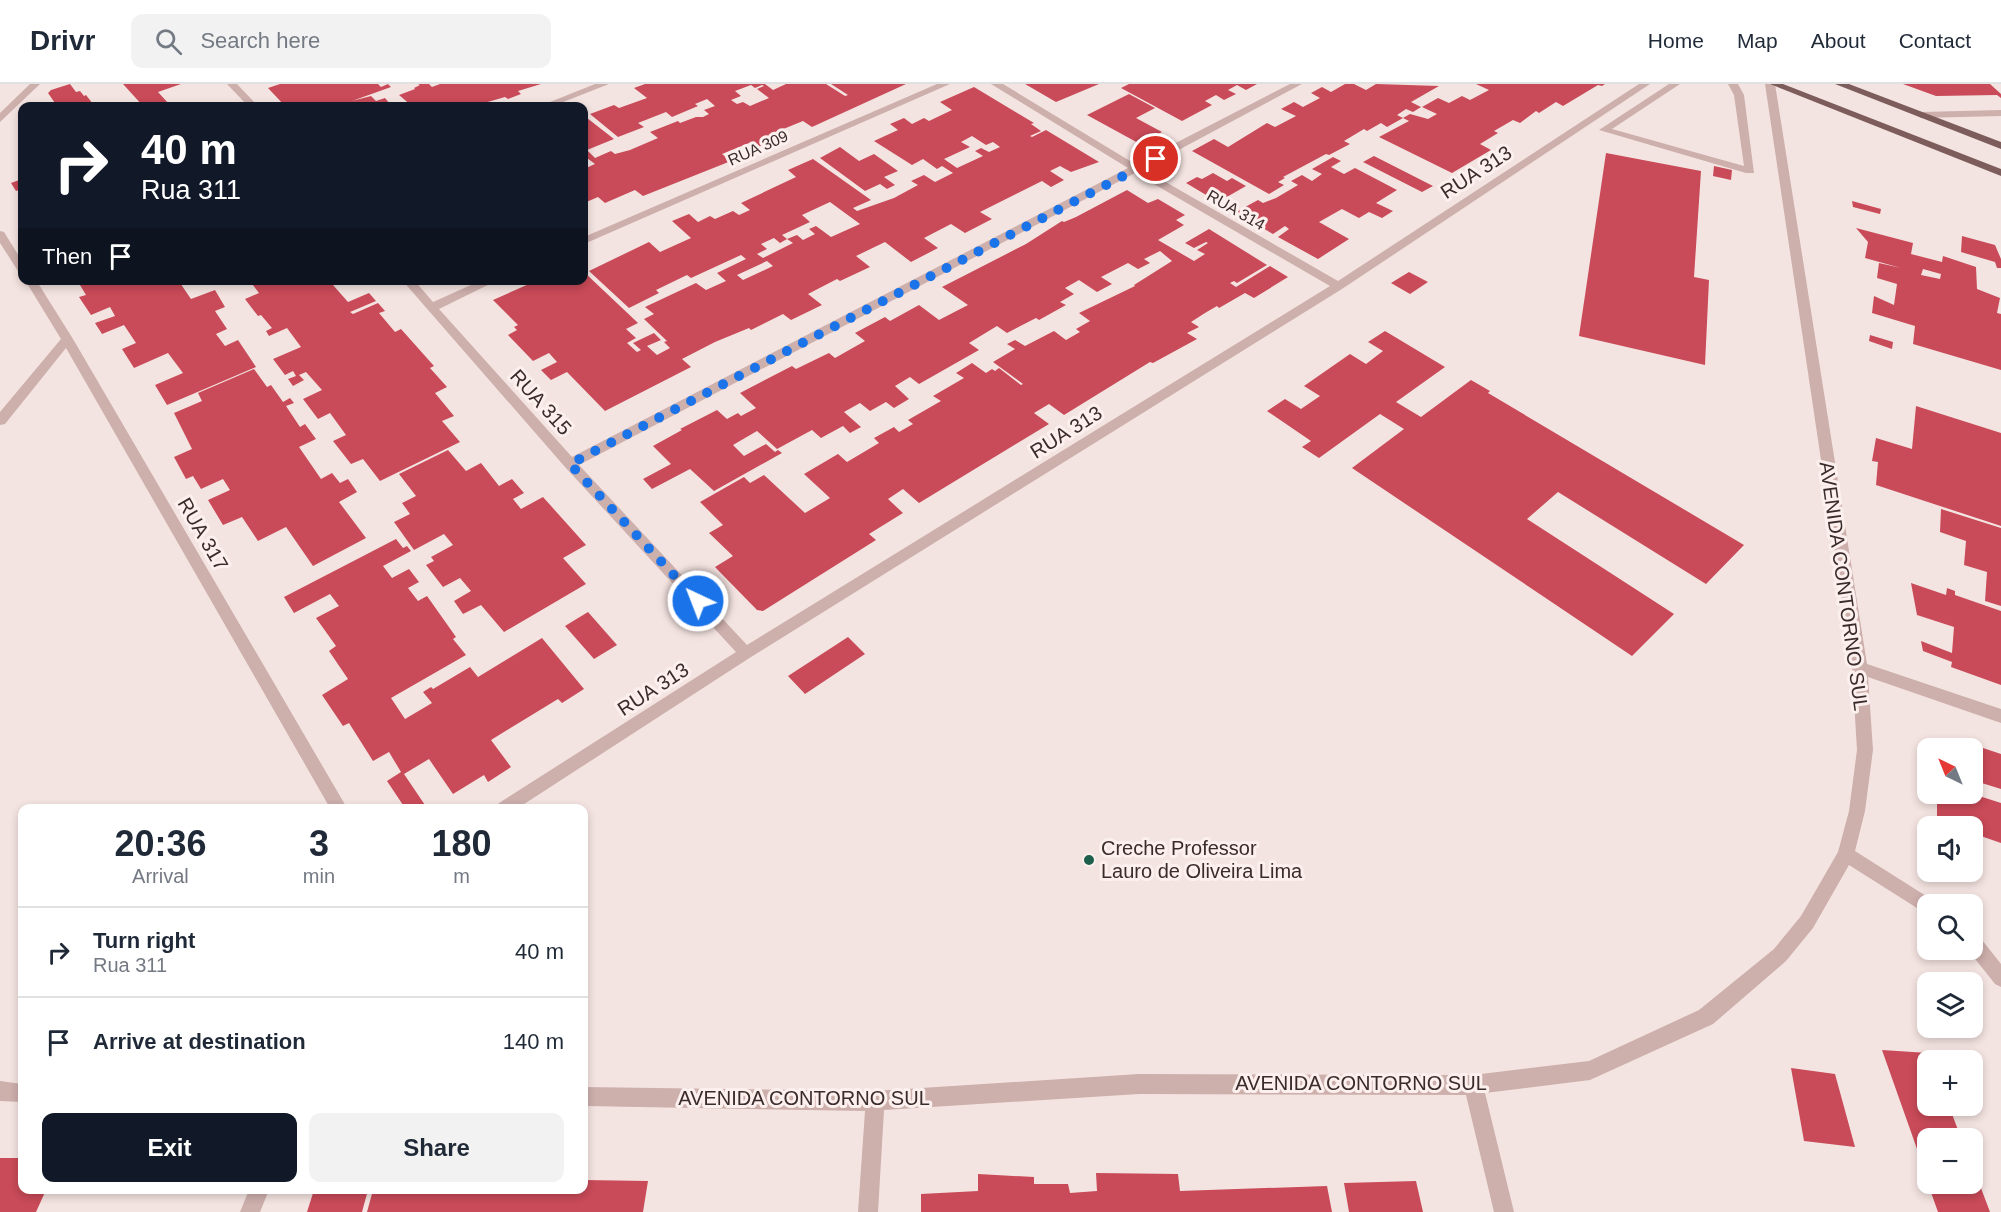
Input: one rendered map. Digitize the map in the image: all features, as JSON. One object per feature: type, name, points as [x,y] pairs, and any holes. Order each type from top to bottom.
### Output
[{"type":"main road","points":[[1775,84],[2001,173]]},
{"type":"main road","points":[[1840,84],[2001,146]]},
{"type":"street","points":[[0,119],[35,84]]},
{"type":"street","points":[[235,86],[248,84]]},
{"type":"street","points":[[556,102],[604,84]]},
{"type":"street","name":"RUA 309","points":[[588,239],[945,84]]},
{"type":"street","name":"RUA 314","points":[[996,84],[1136,170],[1338,286]]},
{"type":"street","points":[[570,464],[1297,84]]},
{"type":"street","name":"RUA 313","points":[[511,804],[746,653],[1338,286],[1645,84]]},
{"type":"street","points":[[1675,84],[1604,130],[1750,171],[1739,95],[1733,84]]},
{"type":"street","name":"AVENIDA CONTORNO SUL","points":[[588,1097],[875,1101],[1139,1084],[1473,1085],[1590,1070],[1706,1017],[1780,955],[1807,922],[1846,854],[1857,811],[1865,750],[1860,668],[1770,84]]},
{"type":"street","points":[[235,86],[249,102]]},
{"type":"street","points":[[1921,115],[2001,113]]},
{"type":"street","points":[[0,234],[18,263]]},
{"type":"street","name":"RUA 317","points":[[33,285],[67,339],[337,804]]},
{"type":"street","name":"RUA 315","points":[[411,285],[570,464],[746,653]]},
{"type":"street","points":[[431,308],[482,285]]},
{"type":"street","points":[[0,421],[67,339]]},
{"type":"street","points":[[1860,668],[2001,716]]},
{"type":"street","points":[[1846,854],[1917,900]]},
{"type":"street","points":[[1983,955],[2001,978]]},
{"type":"street","points":[[1473,1085],[1504,1212]]},
{"type":"street","points":[[0,1091],[18,1093]]},
{"type":"street","points":[[868,1212],[875,1101]]},
{"type":"street","points":[[250,1212],[257,1194]]},
{"type":"building","points":[[70,84],[76,92],[80,91],[91,102],[54,102],[48,93]]},
{"type":"building","points":[[123,84],[181,84],[158,92],[167,102],[139,102]]},
{"type":"building","points":[[280,84],[378,84],[381,87],[388,84],[391,87],[352,101],[371,96],[376,101],[385,98],[388,102],[281,102],[268,88]]},
{"type":"building","points":[[418,84],[429,84],[432,87],[440,84],[541,84],[518,91],[521,94],[508,99],[505,97],[488,102],[407,102],[399,95],[420,85]]},
{"type":"building","points":[[645,84],[765,84],[773,90],[786,84],[826,84],[845,96],[848,95],[831,84],[906,84],[812,127],[803,121],[776,132],[783,136],[756,148],[749,143],[722,154],[731,161],[643,196],[635,190],[605,203],[598,197],[588,201],[588,167],[595,164],[588,159],[588,151],[595,158],[611,151],[615,154],[630,150],[658,138],[650,132],[678,121],[680,123],[703,117],[709,114],[704,110],[715,106],[707,99],[695,104],[698,106],[672,117],[666,112],[638,123],[644,127],[618,137],[590,114],[614,105],[619,108],[647,98],[634,88]],"holes":[[[751,85],[755,88],[764,86],[757,89],[769,98],[750,106],[743,102],[737,104],[731,100],[741,96],[735,91]]]},
{"type":"building","points":[[1025,84],[1099,84],[1056,102]]},
{"type":"building","points":[[1129,84],[1257,84],[1246,90],[1237,85],[1228,90],[1236,94],[1224,100],[1216,95],[1205,101],[1212,105],[1182,121],[1121,88]]},
{"type":"building","points":[[1345,84],[1354,84],[1366,90],[1376,84],[1439,86],[1411,102],[1421,107],[1413,112],[1406,109],[1397,115],[1403,118],[1387,127],[1381,123],[1367,131],[1364,129],[1344,141],[1350,144],[1283,177],[1285,178],[1278,182],[1284,185],[1269,194],[1192,151],[1214,139],[1228,147],[1267,123],[1275,127],[1296,116],[1281,109],[1294,102],[1303,107],[1320,98],[1311,93],[1322,87],[1331,92]]},
{"type":"building","points":[[1476,84],[1605,84],[1598,85],[1563,106],[1556,102],[1539,113],[1536,111],[1520,123],[1513,120],[1494,131],[1498,133],[1480,144],[1491,150],[1452,173],[1379,137],[1409,121],[1403,118],[1410,114],[1428,119],[1437,114],[1422,107],[1438,98],[1449,103],[1462,96],[1470,100],[1489,90]]},
{"type":"building","points":[[1903,84],[1990,84],[2001,94],[2001,98],[1997,95],[1936,96]]},
{"type":"building","points":[[974,87],[1034,123],[1031,124],[1041,131],[1030,136],[1046,130],[1099,162],[1071,172],[1060,166],[1050,171],[1064,180],[1051,187],[1042,181],[980,212],[992,219],[965,233],[951,224],[924,238],[938,248],[911,262],[885,242],[856,256],[870,267],[840,281],[837,279],[808,294],[822,305],[791,320],[783,314],[751,330],[749,328],[715,342],[682,359],[691,367],[605,411],[567,372],[551,380],[541,370],[557,362],[549,353],[533,361],[508,335],[517,330],[514,327],[518,325],[493,300],[527,285],[588,285],[588,276],[638,323],[626,329],[636,338],[627,343],[637,352],[641,350],[633,343],[654,333],[661,340],[647,346],[657,355],[670,348],[664,342],[667,341],[644,319],[654,314],[645,307],[696,283],[706,290],[726,281],[717,273],[746,259],[741,255],[691,278],[687,275],[656,290],[659,293],[629,308],[589,271],[649,242],[660,252],[691,238],[672,221],[689,214],[698,222],[710,216],[715,219],[733,211],[739,215],[750,210],[741,203],[796,177],[788,170],[813,159],[871,200],[853,208],[857,211],[894,198],[918,185],[911,181],[924,175],[935,182],[953,173],[942,166],[937,169],[923,159],[912,165],[874,141],[898,130],[890,124],[904,118],[912,124],[924,118],[929,121],[952,110],[940,102]],"holes":[[[972,136],[986,145],[993,142],[1000,147],[989,152],[981,148],[975,151],[983,156],[957,168],[944,159],[970,147],[961,142]],[[830,202],[860,224],[831,237],[816,226],[809,229],[815,234],[803,240],[797,235],[787,239],[782,235],[810,222],[802,215]],[[774,238],[780,243],[787,239],[793,243],[763,258],[757,254],[767,249],[761,244]],[[767,261],[773,266],[743,280],[737,275]]]},
{"type":"building","points":[[1129,94],[1155,108],[1136,118],[1162,132],[1140,144],[1087,115]]},
{"type":"building","points":[[588,119],[614,139],[588,150]]},
{"type":"building","points":[[840,147],[859,161],[874,154],[898,171],[884,177],[895,185],[887,189],[880,184],[865,191],[820,158]]},
{"type":"building","points":[[1606,153],[1701,171],[1694,277],[1709,280],[1705,365],[1579,336]]},
{"type":"building","points":[[1374,156],[1433,186],[1422,192],[1363,162]]},
{"type":"building","points":[[1333,157],[1341,161],[1331,167],[1344,174],[1355,168],[1397,190],[1376,203],[1393,211],[1382,218],[1369,212],[1359,218],[1342,209],[1319,222],[1349,239],[1318,259],[1278,237],[1289,229],[1285,226],[1273,234],[1236,212],[1258,200],[1263,203],[1276,198],[1298,185],[1291,181],[1302,175],[1312,181],[1322,174],[1312,169]]},
{"type":"building","points":[[1714,166],[1732,170],[1731,180],[1713,176]]},
{"type":"building","points":[[1213,173],[1227,181],[1232,178],[1246,186],[1218,202],[1186,183],[1197,177],[1202,179]]},
{"type":"building","points":[[18,180],[18,190],[16,191],[11,183]]},
{"type":"building","points":[[1127,190],[1148,203],[1158,199],[1185,215],[1176,220],[1184,225],[1158,240],[1194,261],[1205,254],[1197,250],[1208,243],[1194,248],[1185,243],[1209,229],[1267,265],[1237,283],[1234,281],[1230,283],[1236,287],[1270,266],[1288,277],[1254,298],[1245,293],[1205,313],[1191,322],[1199,327],[1187,333],[1197,339],[1153,363],[1150,362],[1064,415],[1049,404],[1034,413],[1049,424],[919,503],[903,489],[888,499],[903,513],[869,534],[876,540],[763,611],[757,610],[715,567],[733,556],[709,533],[723,525],[700,502],[744,477],[750,483],[764,475],[805,513],[830,498],[804,474],[838,454],[847,462],[879,443],[874,438],[894,427],[899,432],[913,424],[908,420],[941,401],[933,396],[964,378],[956,373],[972,363],[986,373],[999,368],[1021,385],[1023,384],[993,362],[1015,349],[1007,344],[1015,340],[1025,346],[1054,331],[1066,340],[1080,332],[1076,329],[1090,321],[1079,313],[1135,286],[1172,261],[1160,251],[1144,259],[1150,263],[1138,269],[1128,263],[1101,277],[1112,284],[1097,292],[1079,280],[1065,288],[1074,294],[1060,302],[1066,305],[1039,320],[1036,318],[1007,333],[997,326],[969,343],[979,350],[919,384],[910,377],[895,386],[909,399],[894,408],[886,402],[870,411],[860,403],[844,412],[861,427],[850,433],[843,426],[821,438],[812,430],[777,449],[757,431],[733,445],[744,456],[766,444],[775,452],[778,450],[782,453],[714,491],[690,469],[652,489],[643,479],[671,464],[653,446],[682,430],[680,429],[717,410],[727,419],[738,413],[741,416],[756,408],[740,393],[792,366],[796,369],[829,353],[835,358],[865,341],[855,333],[885,317],[890,321],[919,305],[939,320],[968,305],[942,287],[1026,244],[1062,221],[1076,217]]},
{"type":"building","points":[[1852,201],[1881,209],[1880,214],[1853,207]]},
{"type":"building","points":[[1856,228],[1913,243],[1911,254],[1942,262],[1943,256],[1976,267],[1977,289],[2000,298],[1997,313],[2001,314],[2001,370],[1913,344],[1915,326],[1872,313],[1874,296],[1894,305],[1897,284],[1877,278],[1879,263],[1901,268],[1865,258],[1868,242]],"holes":[[[1923,269],[1941,274],[1940,279],[1921,275]]]},
{"type":"building","points":[[1962,236],[1995,245],[2001,259],[2001,268],[1997,268],[1995,262],[1961,252]]},
{"type":"building","points":[[1409,272],[1428,282],[1410,294],[1391,283]]},
{"type":"building","points":[[80,285],[181,285],[191,299],[215,290],[225,307],[215,311],[227,329],[216,334],[225,346],[238,340],[256,367],[167,405],[155,385],[183,373],[168,353],[134,368],[122,349],[136,343],[124,325],[102,334],[95,323],[115,316],[110,307],[91,315],[79,297],[86,295]]},
{"type":"building","points":[[253,285],[333,285],[348,302],[369,293],[376,301],[350,312],[353,314],[378,303],[385,311],[379,313],[395,332],[401,329],[434,366],[430,368],[447,387],[435,393],[454,416],[442,421],[460,442],[380,481],[363,459],[351,464],[333,441],[346,435],[330,413],[318,419],[303,399],[322,390],[306,372],[299,375],[304,380],[293,386],[288,379],[296,376],[293,371],[285,375],[273,359],[301,347],[287,328],[269,336],[266,331],[272,328],[261,315],[258,316],[245,299],[259,293]]},
{"type":"building","points":[[1385,331],[1445,367],[1396,402],[1421,417],[1471,380],[1490,391],[1488,393],[1744,545],[1706,584],[1558,492],[1527,519],[1674,614],[1632,656],[1352,468],[1404,429],[1380,414],[1319,458],[1302,447],[1311,441],[1267,411],[1285,399],[1301,409],[1320,396],[1304,386],[1350,354],[1366,364],[1383,351],[1368,342]]},
{"type":"building","points":[[1870,335],[1893,342],[1892,349],[1869,341]]},
{"type":"building","points":[[254,369],[267,387],[271,385],[283,402],[290,398],[294,403],[286,406],[300,427],[305,424],[316,439],[299,447],[321,479],[332,473],[340,483],[348,479],[357,492],[339,502],[366,538],[313,566],[286,527],[258,541],[242,517],[223,525],[208,500],[230,490],[223,479],[201,489],[193,476],[186,479],[174,457],[192,449],[174,413],[202,401],[198,393]]},
{"type":"building","points":[[1916,406],[2001,433],[2001,526],[1876,485],[1878,462],[1872,461],[1876,438],[1912,449]]},
{"type":"building","points":[[448,450],[466,471],[481,463],[499,486],[512,479],[524,493],[513,499],[521,509],[543,497],[586,545],[563,558],[586,584],[504,632],[481,605],[463,614],[454,601],[471,591],[460,578],[443,587],[426,565],[434,561],[431,557],[453,545],[444,534],[414,550],[394,522],[410,514],[402,503],[416,496],[399,474]]},
{"type":"building","points":[[1941,509],[2001,528],[2001,606],[1985,601],[1987,572],[1964,565],[1966,541],[1940,532]]},
{"type":"building","points":[[396,539],[403,548],[407,546],[411,551],[383,566],[392,578],[409,569],[419,582],[408,588],[418,601],[427,596],[456,637],[453,639],[466,655],[391,698],[405,719],[432,703],[423,692],[431,687],[433,689],[470,667],[478,677],[542,638],[584,689],[562,703],[558,699],[491,740],[511,767],[488,782],[484,775],[453,794],[429,759],[404,774],[424,804],[402,804],[387,781],[401,772],[389,752],[373,761],[349,723],[343,726],[322,695],[348,679],[329,651],[336,646],[316,618],[339,606],[330,594],[294,613],[284,597]]},
{"type":"building","points":[[1911,583],[1946,595],[1947,588],[1955,591],[1955,595],[2001,611],[2001,685],[1951,667],[1952,662],[1923,651],[1921,641],[1952,653],[1954,627],[1917,615]]},
{"type":"building","points":[[588,612],[617,645],[594,659],[565,626]]},
{"type":"building","points":[[848,637],[865,654],[805,694],[788,676]]},
{"type":"building","points":[[1983,748],[2001,754],[2001,789],[1983,783]]},
{"type":"building","points":[[1983,797],[2001,803],[2001,843],[1983,837],[1983,816],[1937,816],[1937,804],[1983,804]]},
{"type":"building","points":[[1882,1050],[1917,1052],[1917,1116],[1953,1116],[1957,1128],[1917,1128],[1917,1149]]},
{"type":"building","points":[[1791,1068],[1835,1074],[1855,1147],[1804,1141]]},
{"type":"building","points":[[0,1158],[18,1158],[18,1194],[44,1194],[36,1212],[0,1212]]},
{"type":"building","points":[[1096,1173],[1178,1174],[1180,1191],[1327,1186],[1332,1212],[921,1212],[921,1194],[978,1191],[978,1174],[1034,1177],[1034,1184],[1068,1184],[1070,1193],[1097,1191]]},
{"type":"building","points":[[588,1180],[648,1181],[643,1212],[367,1212],[372,1194],[588,1194]]},
{"type":"building","points":[[1416,1181],[1423,1212],[1349,1212],[1344,1183]]},
{"type":"building","points":[[1983,1193],[1990,1212],[1938,1212],[1932,1194]]},
{"type":"building","points":[[313,1194],[367,1194],[362,1212],[307,1212]]},
{"type":"place","name":"Creche Professor Lauro de Oliveira Lima","points":[[1089,860]]},
{"type":"route","points":[[698,601],[570,464],[1156,159]]}]
